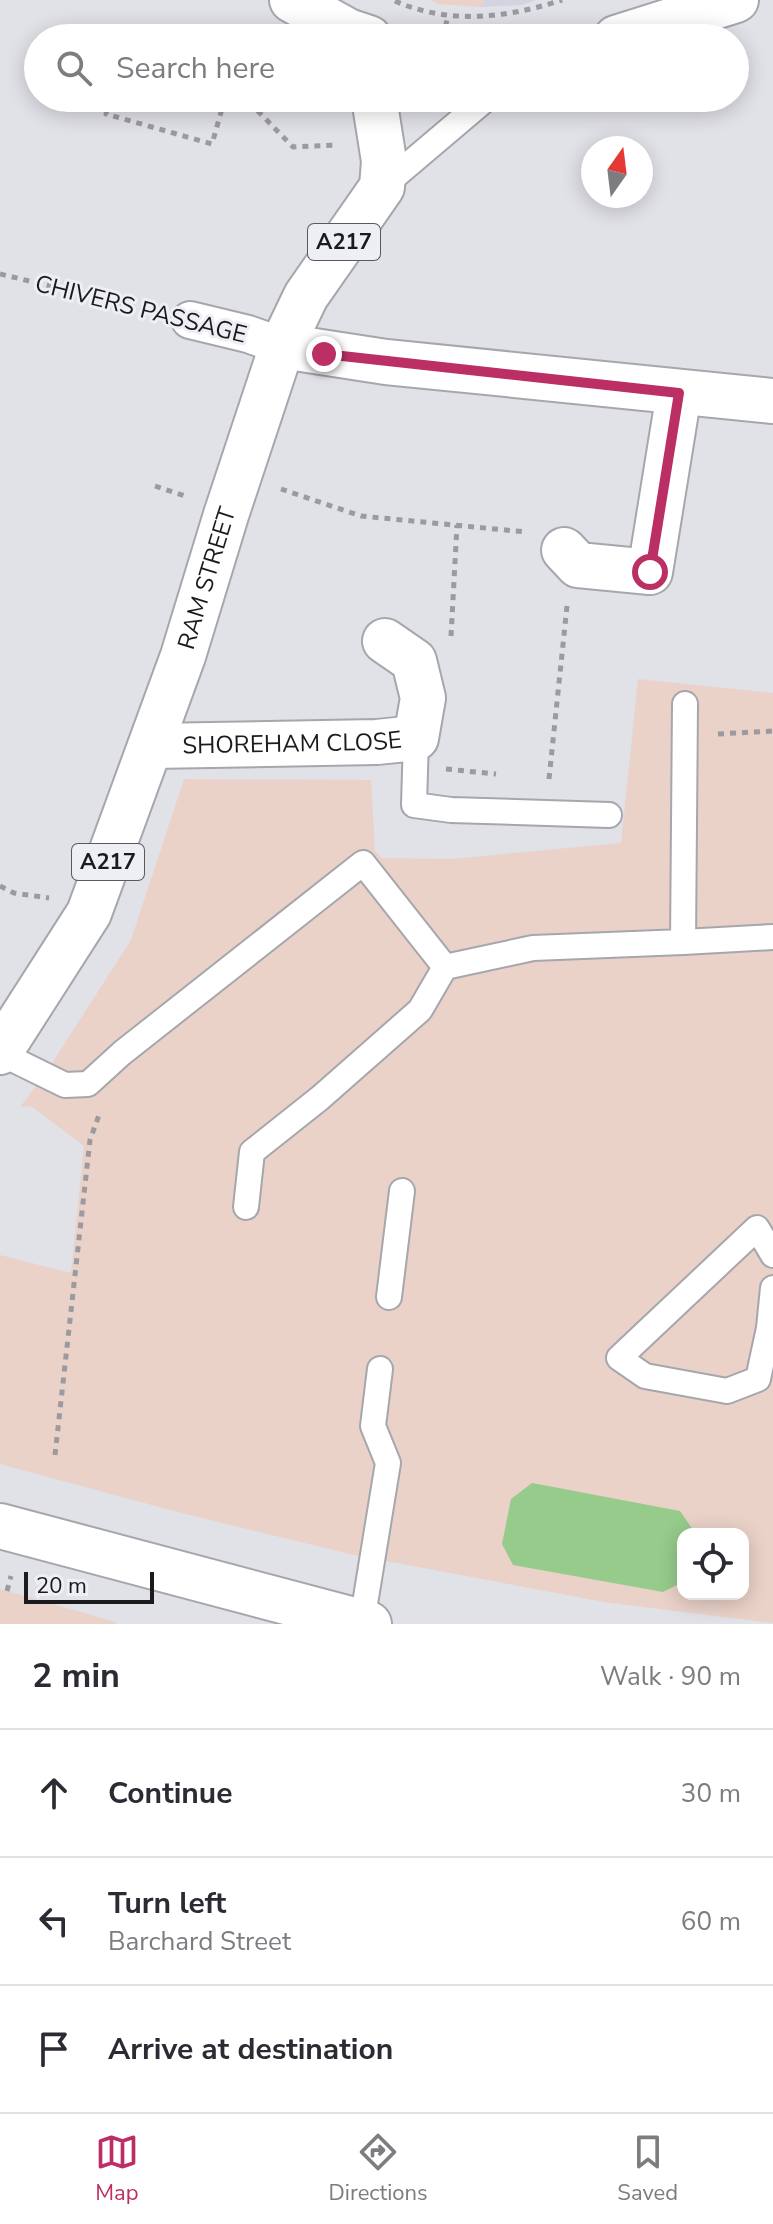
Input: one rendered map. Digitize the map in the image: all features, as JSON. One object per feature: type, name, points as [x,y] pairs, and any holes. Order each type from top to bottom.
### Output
[{"type":"main road","points":[[292,0],[335,24]]},
{"type":"main road","points":[[660,24],[736,0]]},
{"type":"main road","points":[[376,112],[384,161],[382,187]]},
{"type":"main road","name":"RAM STREET","points":[[0,1052],[89,913],[152,746],[282,346],[306,296],[382,187]]},
{"type":"main road","points":[[282,346],[386,362],[773,401]]},
{"type":"main road","points":[[571,558],[650,572],[679,393]]},
{"type":"main road","name":"SHOREHAM CLOSE","points":[[152,746],[377,742],[428,753],[423,698],[400,651]]},
{"type":"main road","points":[[0,1526],[365,1623]]},
{"type":"street","name":"CHIVERS PASSAGE","points":[[190,320],[282,346]]},
{"type":"lane","points":[[382,187],[470,112]]},
{"type":"lane","points":[[683,942],[685,704]]},
{"type":"lane","points":[[428,753],[414,805],[451,810],[609,815]]},
{"type":"lane","points":[[0,1052],[65,1085],[88,1084],[122,1053],[363,863],[445,967]]},
{"type":"lane","points":[[246,1207],[252,1152],[320,1098],[420,1010],[445,967],[533,948],[762,937]]},
{"type":"lane","points":[[389,1297],[402,1191]]},
{"type":"lane","points":[[773,1255],[757,1228],[619,1358],[645,1376],[727,1391],[766,1387],[773,1288]]},
{"type":"lane","points":[[365,1623],[388,1463],[373,1426],[380,1369]]},
{"type":"path","points":[[393,0],[448,15],[486,17],[528,11],[562,0]]},
{"type":"path","points":[[446,24],[448,15]]},
{"type":"path","points":[[106,112],[212,144],[221,112]]},
{"type":"path","points":[[259,112],[293,147],[345,145]]},
{"type":"path","name":"CHIVERS PASSAGE","points":[[0,274],[190,320]]},
{"type":"path","points":[[239,478],[361,516],[560,536],[571,558],[549,779],[534,778]]},
{"type":"path","points":[[400,651],[450,649],[457,525]]},
{"type":"path","points":[[685,736],[773,731]]},
{"type":"path","points":[[428,753],[503,775]]},
{"type":"path","points":[[55,1455],[90,1140],[122,1053]]},
{"type":"path","points":[[7,1591],[11,1576]]},
{"type":"shaded area","points":[[431,0],[486,0],[480,7],[439,4]]},
{"type":"shaded area","points":[[486,0],[536,0],[522,5],[480,7]]},
{"type":"shaded area","points":[[638,679],[773,693],[773,1623],[604,1602],[354,1555],[0,1464],[0,1255],[71,1273],[84,1146],[31,1106],[20,1107],[45,1074],[131,940],[184,779],[371,780],[375,851],[382,858],[450,859],[621,843]]},
{"type":"shaded area","points":[[0,1589],[116,1622],[117,1624],[0,1624]]},
{"type":"green space","points":[[532,1483],[680,1511],[692,1528],[677,1528],[677,1585],[663,1592],[513,1565],[502,1544],[511,1499]]},
{"type":"route","points":[[324,354],[679,393],[650,572]]}]
